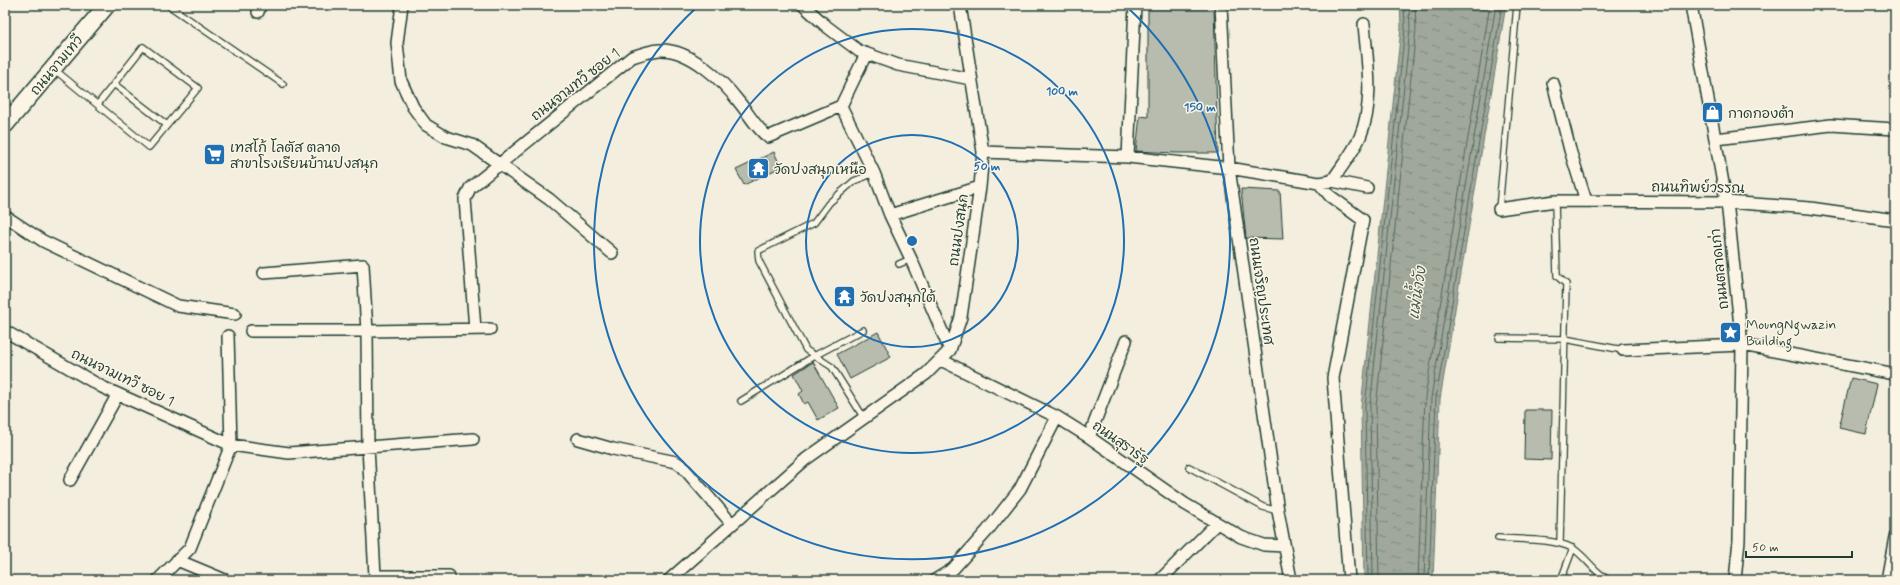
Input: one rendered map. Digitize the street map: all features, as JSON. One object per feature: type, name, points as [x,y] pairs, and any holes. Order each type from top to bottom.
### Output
[{"type":"main road","name":"ถนนจามเทวี","points":[[5,124],[107,5]]},
{"type":"street","points":[[402,5],[397,43],[401,80],[413,107],[426,125],[446,137],[472,145],[549,200],[612,253]]},
{"type":"street","points":[[803,5],[859,51],[898,65],[971,79]]},
{"type":"street","name":"ถนนปงสนุก","points":[[669,580],[806,459],[926,374],[950,350],[961,317],[980,187],[983,152],[960,5]]},
{"type":"street","points":[[1128,157],[1135,5]]},
{"type":"street","name":"ถนนเจริญประเทศ","points":[[1221,5],[1228,168],[1278,511],[1290,580]]},
{"type":"street","name":"ถนนตลาดเก่า","points":[[1691,5],[1726,202],[1742,345],[1740,540],[1736,580]]},
{"type":"street","points":[[1332,181],[1357,142],[1367,117],[1370,96],[1364,24]]},
{"type":"street","name":"ถนนจามทวี ซอย 1","points":[[475,329],[465,199],[470,188],[498,163],[632,57],[660,50],[682,54],[709,70],[739,101],[761,132],[768,137],[842,106]]},
{"type":"street","points":[[866,54],[842,106],[874,173],[890,215],[911,259],[950,350]]},
{"type":"street","points":[[1553,83],[1570,150],[1586,201]]},
{"type":"street","points":[[1716,139],[1831,125],[1895,129]]},
{"type":"street","points":[[983,152],[1128,157],[1228,168],[1319,183],[1332,181],[1367,188]]},
{"type":"street","points":[[1319,183],[1330,196],[1363,220],[1333,378],[1349,580]]},
{"type":"street","points":[[890,215],[980,187]]},
{"type":"street","name":"ถนนทิพย์วรรณ","points":[[1499,209],[1556,201],[1726,202],[1810,208],[1895,220]]},
{"type":"street","points":[[5,216],[43,241],[178,306],[235,314]]},
{"type":"street","points":[[264,272],[363,265],[367,331],[368,447],[375,578],[449,576]]},
{"type":"street","points":[[251,331],[490,329]]},
{"type":"street","name":"ถนนจามเทวี ซอย 1","points":[[5,331],[118,394],[231,445],[289,453],[473,439]]},
{"type":"street","points":[[158,580],[190,548],[231,445],[228,336]]},
{"type":"street","points":[[1089,438],[1126,340]]},
{"type":"street","points":[[1623,350],[1742,345],[1895,374]]},
{"type":"street","name":"ถนนสุรารัฐ","points":[[940,360],[1056,417],[1184,504],[1241,537],[1264,545],[1284,546]]},
{"type":"street","points":[[70,480],[118,394]]},
{"type":"street","points":[[935,580],[952,569],[987,531],[1020,489],[1056,417]]},
{"type":"street","points":[[578,439],[613,449],[676,462],[682,466],[732,524]]},
{"type":"street","points":[[1160,580],[1218,523]]},
{"type":"street","points":[[1887,580],[1894,550],[1895,537]]},
{"type":"street","points":[[177,560],[225,580]]},
{"type":"lane","points":[[168,5],[283,84]]},
{"type":"lane","points":[[1499,209],[1517,5]]},
{"type":"lane","points":[[53,68],[149,147],[198,88],[143,47],[98,104]]},
{"type":"lane","points":[[114,84],[167,125]]},
{"type":"lane","points":[[864,418],[832,367],[806,350],[759,261],[758,251],[814,223],[829,203],[854,181],[874,173]]},
{"type":"lane","points":[[1556,201],[1557,276],[1566,284],[1560,543]]},
{"type":"lane","points":[[899,264],[911,259]]},
{"type":"lane","points":[[741,401],[814,356],[863,330]]},
{"type":"lane","points":[[1499,338],[1565,338],[1623,350]]},
{"type":"lane","points":[[1189,467],[1263,507],[1278,511]]},
{"type":"lane","points":[[1498,538],[1560,543],[1573,548],[1600,576],[1609,580]]},
{"type":"lane","points":[[1561,580],[1573,548]]},
{"type":"water","name":"แม่น้ำวัง","points":[[1400,5],[1506,5],[1440,399],[1433,580],[1364,580],[1361,407],[1401,28]]},
{"type":"building","points":[[1148,5],[1193,5],[1214,7],[1218,153],[1136,151],[1140,116],[1148,117]]},
{"type":"building","name":"วัดปงสนุกเหนือ","points":[[774,152],[781,167],[744,185],[736,170]]},
{"type":"building","points":[[1241,189],[1280,191],[1283,239],[1246,238]]},
{"type":"building","points":[[878,332],[891,357],[850,379],[837,354]]},
{"type":"building","points":[[813,362],[839,408],[818,420],[808,402],[804,404],[799,394],[803,391],[794,374]]},
{"type":"building","points":[[1851,378],[1877,384],[1866,434],[1839,428]]},
{"type":"building","points":[[1525,410],[1552,410],[1551,460],[1524,459]]},
{"type":"place","name":"กาดกองต้า","points":[[1712,113]]},
{"type":"place","name":"เทสโก้ โลตัส ตลาด สาขาโรงเรียนบ้านปงสนุก","points":[[214,155]]},
{"type":"place","name":"วัดปงสนุกเหนือ","points":[[759,169]]},
{"type":"place","name":"วัดปงสนุกใต้","points":[[844,297]]},
{"type":"place","name":"MoungNgwazin Building","points":[[1730,332]]}]
